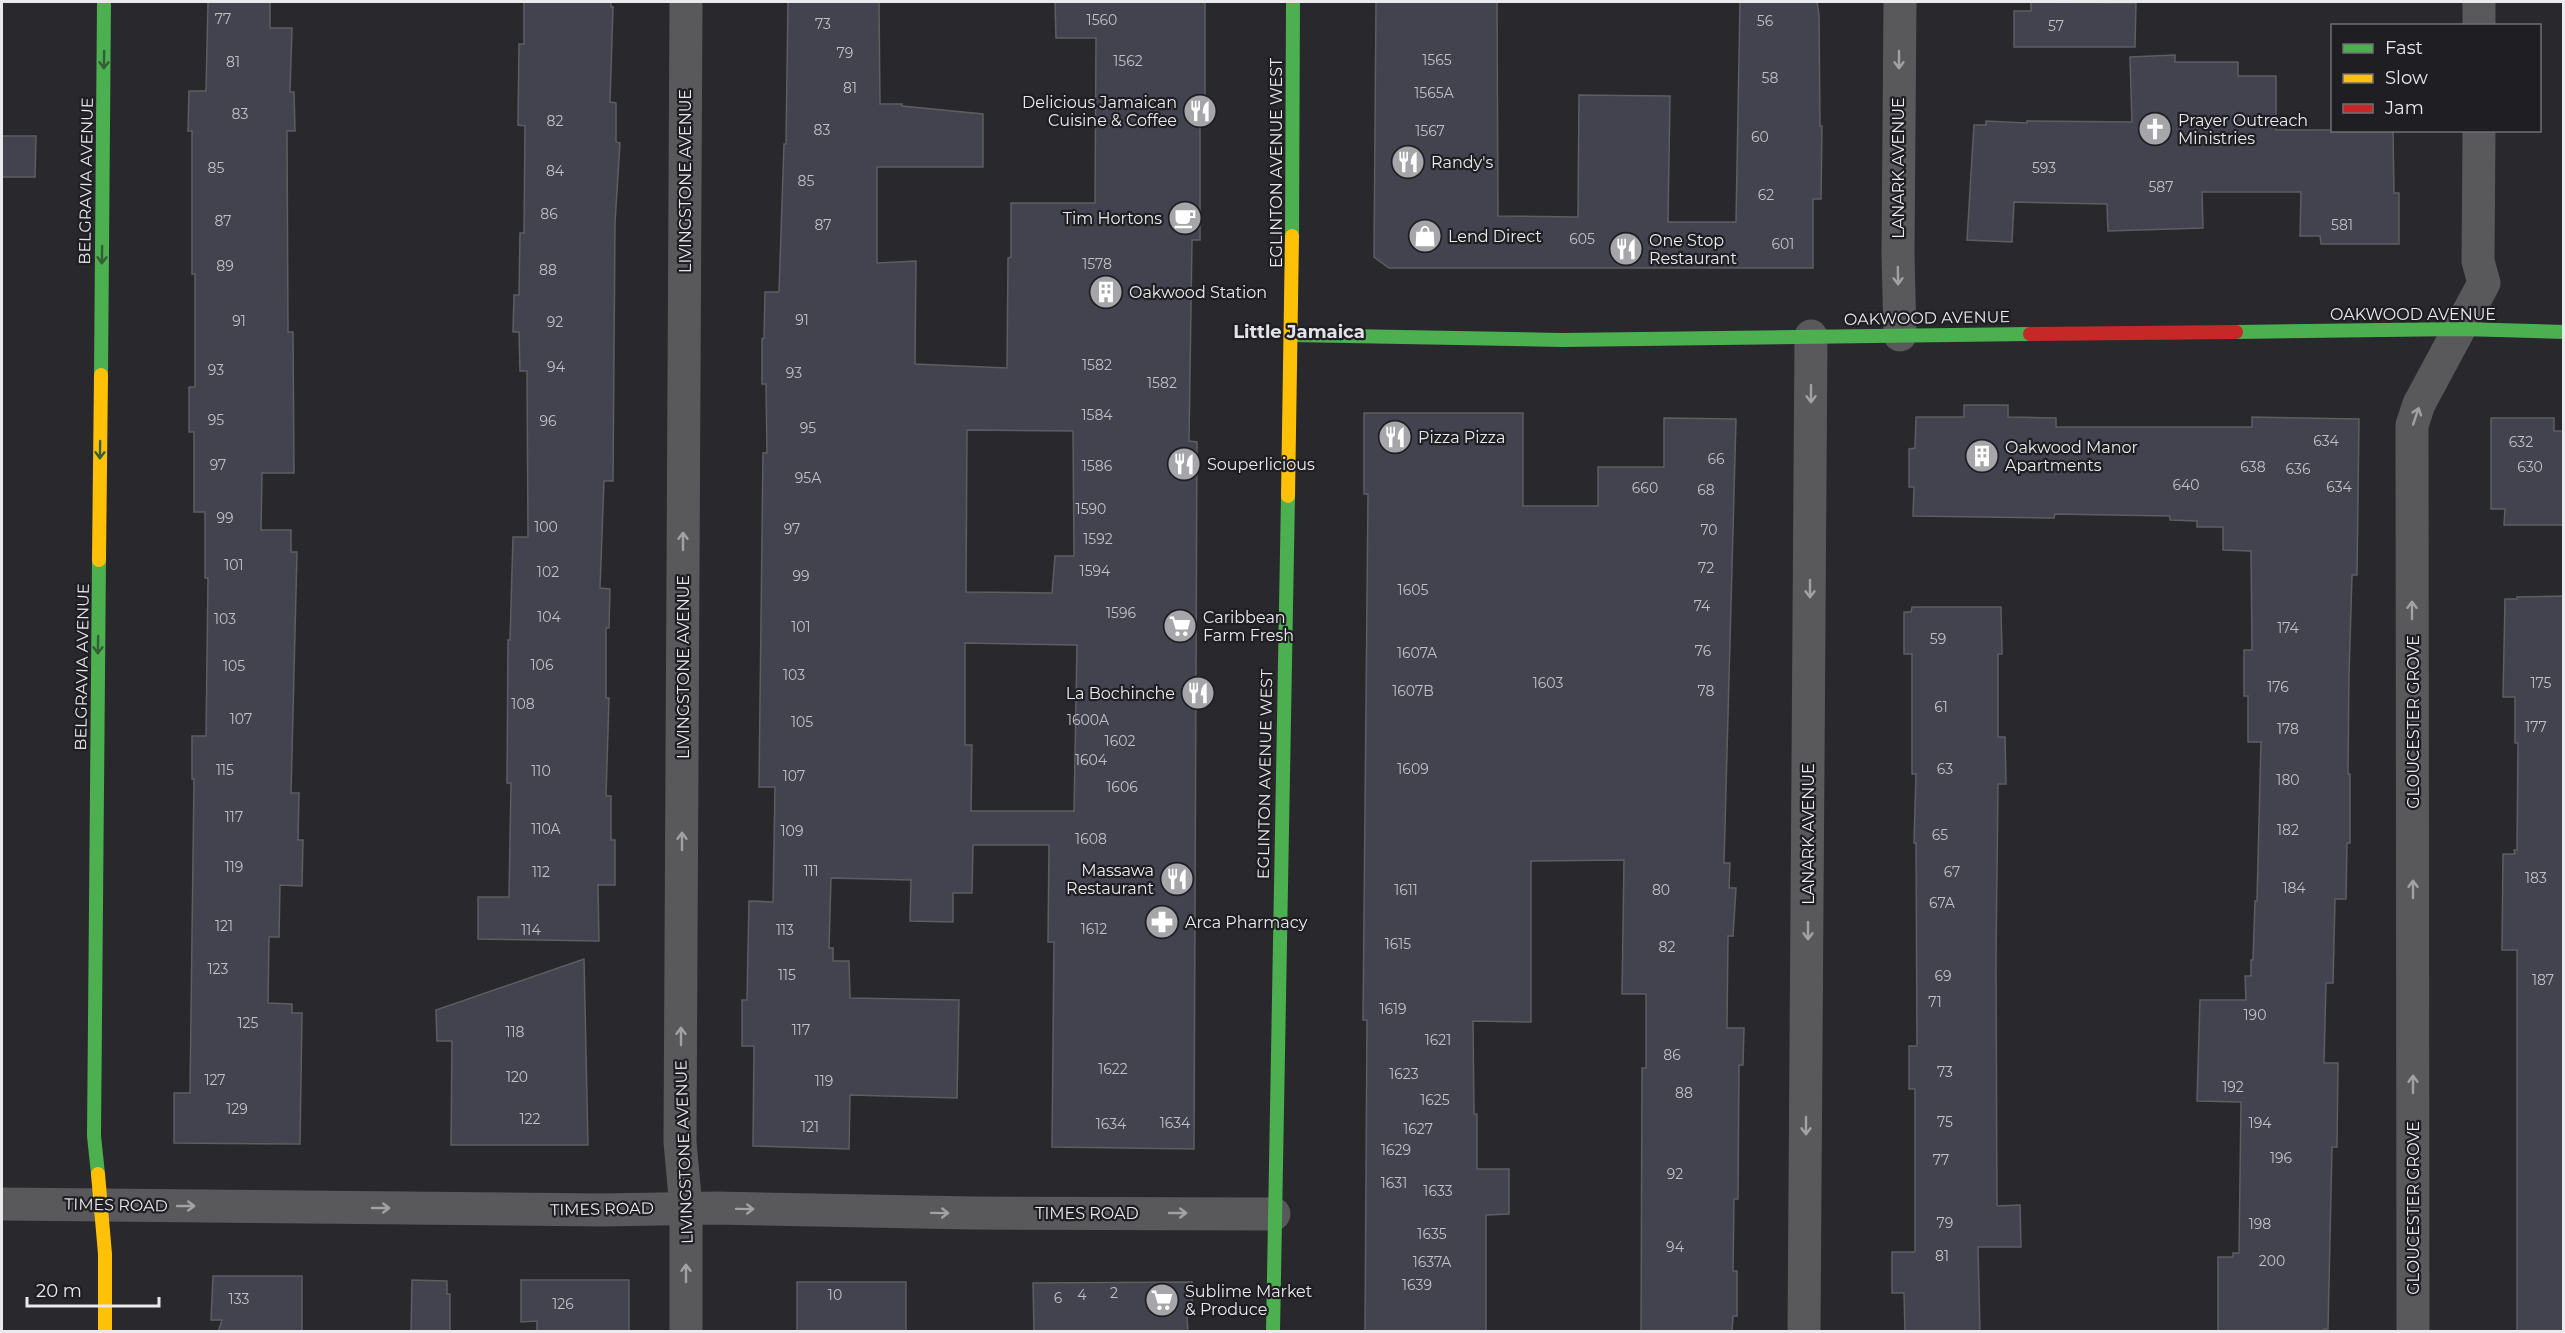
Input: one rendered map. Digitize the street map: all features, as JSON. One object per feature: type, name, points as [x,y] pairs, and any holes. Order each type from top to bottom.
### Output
[{"type":"street","name":"BELGRAVIA AVENUE","points":[[104,2],[94,1136],[105,1254],[105,1332]]},
{"type":"street","name":"LIVINGSTONE AVENUE","points":[[686,2],[680,1142],[686,1208],[686,1332]]},
{"type":"street","name":"EGLINTON AVENUE WEST","points":[[1273,1332],[1292,335],[1293,2]]},
{"type":"street","name":"LANARK AVENUE","points":[[1900,2],[1898,255],[1900,335]]},
{"type":"street","points":[[2479,2],[2479,24]]},
{"type":"street","name":"GLOUCESTER GROVE","points":[[2413,1332],[2412,425],[2420,404],[2484,283],[2478,261],[2479,132]]},
{"type":"street","name":"OAKWOOD AVENUE","points":[[1292,335],[1562,340],[2461,329],[2564,332]]},
{"type":"street","name":"LANARK AVENUE","points":[[1804,1332],[1811,336]]},
{"type":"street","name":"TIMES ROAD","points":[[2,1204],[602,1210],[686,1208],[972,1214],[1274,1214]]},
{"type":"building","points":[[208,2],[270,2],[270,28],[292,28],[290,92],[294,92],[295,131],[287,131],[288,332],[293,332],[294,473],[262,473],[261,530],[291,530],[291,552],[297,552],[291,793],[299,793],[298,840],[303,840],[302,886],[280,885],[279,937],[269,937],[268,1003],[292,1004],[292,1013],[302,1013],[300,1144],[174,1143],[174,1093],[190,1093],[194,779],[192,779],[192,736],[206,736],[208,578],[205,578],[205,512],[194,512],[194,432],[189,432],[189,387],[195,387],[195,274],[192,274],[192,131],[188,131],[189,91],[206,91]]},
{"type":"building","points":[[524,2],[611,2],[611,7],[613,7],[610,102],[616,103],[616,142],[620,143],[615,223],[613,481],[604,481],[600,588],[610,589],[609,628],[606,628],[606,698],[609,698],[606,796],[611,796],[611,840],[615,840],[615,885],[598,885],[599,941],[478,939],[478,897],[509,897],[511,783],[507,783],[508,640],[510,640],[513,537],[528,537],[527,371],[520,371],[519,332],[513,332],[514,295],[519,295],[520,233],[524,233],[525,126],[518,125],[519,44],[524,44]]},
{"type":"building","points":[[788,2],[879,2],[880,104],[902,104],[902,106],[983,114],[983,167],[877,167],[877,263],[916,261],[915,364],[1007,368],[1011,203],[1095,203],[1096,38],[1056,38],[1055,2],[1205,2],[1205,100],[1200,99],[1200,240],[1192,240],[1189,441],[1197,442],[1194,1149],[1052,1147],[1054,942],[1048,942],[1049,845],[973,845],[972,893],[953,893],[953,922],[910,921],[911,880],[831,878],[829,948],[833,948],[833,961],[849,961],[850,998],[959,1000],[957,1098],[850,1095],[849,1149],[753,1146],[754,1046],[742,1046],[742,1000],[747,1000],[749,901],[773,902],[775,787],[759,787],[763,453],[767,453],[766,384],[762,384],[762,339],[764,338],[765,292],[779,292],[784,144],[786,144]],"holes":[[[967,430],[1073,431],[1074,556],[1055,556],[1052,593],[966,592]],[[965,643],[1077,645],[1074,811],[971,811],[972,745],[965,745]]]},
{"type":"building","points":[[1376,2],[1497,2],[1498,216],[1578,217],[1579,95],[1670,96],[1668,222],[1736,222],[1740,2],[1817,2],[1820,126],[1822,126],[1821,199],[1813,199],[1813,268],[1389,268],[1374,257]]},
{"type":"building","points":[[2031,2],[2136,3],[2135,47],[2014,47],[2014,11],[2031,11]]},
{"type":"building","points":[[2175,55],[2175,62],[2238,62],[2238,76],[2276,76],[2276,130],[2393,132],[2394,193],[2399,193],[2399,244],[2321,244],[2320,236],[2300,236],[2301,192],[2202,192],[2203,228],[2108,231],[2107,204],[2014,202],[2012,242],[1967,240],[1974,125],[1986,125],[1986,121],[2132,122],[2130,57]]},
{"type":"building","points":[[2,136],[36,136],[35,177],[2,177]]},
{"type":"building","points":[[1964,405],[2008,405],[2008,417],[2056,418],[2056,427],[2252,427],[2252,417],[2359,419],[2357,575],[2352,575],[2349,675],[2350,843],[2347,843],[2346,899],[2335,899],[2333,983],[2326,983],[2324,1063],[2338,1063],[2337,1147],[2332,1147],[2328,1329],[2324,1329],[2324,1332],[2218,1332],[2218,1257],[2233,1257],[2233,1253],[2239,1253],[2241,1102],[2197,1101],[2200,1000],[2246,1000],[2245,976],[2251,976],[2251,960],[2253,960],[2255,901],[2257,901],[2261,742],[2248,742],[2248,696],[2244,696],[2244,650],[2252,650],[2251,551],[2223,550],[2223,527],[2197,527],[2197,521],[2170,520],[2170,516],[2055,514],[2054,518],[1913,516],[1914,487],[1909,487],[1909,449],[1915,448],[1916,417],[1964,417]]},
{"type":"building","points":[[1364,413],[1523,413],[1523,506],[1598,506],[1598,467],[1664,467],[1664,418],[1736,419],[1724,863],[1730,863],[1729,888],[1736,888],[1733,936],[1728,936],[1727,1028],[1744,1028],[1743,1065],[1739,1065],[1738,1199],[1734,1199],[1733,1271],[1737,1271],[1737,1316],[1733,1316],[1732,1332],[1641,1332],[1642,1068],[1646,1068],[1646,994],[1622,994],[1624,860],[1531,861],[1531,1022],[1473,1021],[1477,1169],[1509,1169],[1509,1214],[1486,1215],[1486,1332],[1365,1332],[1367,1020],[1363,1020],[1368,494],[1364,494]]},
{"type":"building","points":[[2491,418],[2554,418],[2554,431],[2564,431],[2564,525],[2504,525],[2505,509],[2491,509]]},
{"type":"building","points":[[2564,596],[2564,1332],[2517,1332],[2517,950],[2502,950],[2503,854],[2515,854],[2514,850],[2517,850],[2518,743],[2515,743],[2515,697],[2503,697],[2505,599]]},
{"type":"building","points":[[1912,607],[2001,607],[2002,654],[1998,654],[1998,737],[2005,737],[2006,784],[1998,784],[1997,1206],[2020,1205],[2021,1247],[1978,1247],[1980,1332],[1905,1332],[1904,1293],[1892,1293],[1892,1252],[1915,1252],[1915,1089],[1909,1089],[1909,1046],[1917,1046],[1916,843],[1914,843],[1916,774],[1912,774],[1912,654],[1904,654],[1904,612],[1911,612]]},
{"type":"building","points":[[584,959],[588,1145],[451,1145],[452,1041],[437,1041],[436,1010]]},
{"type":"building","points":[[213,1276],[302,1276],[302,1332],[218,1332],[222,1320],[211,1320]]},
{"type":"building","points":[[412,1280],[447,1281],[447,1294],[450,1294],[450,1332],[411,1332]]},
{"type":"building","points":[[521,1280],[629,1280],[629,1332],[537,1332],[537,1321],[521,1322]]},
{"type":"building","points":[[797,1282],[906,1282],[906,1332],[797,1332]]},
{"type":"building","points":[[1192,1282],[1192,1316],[1187,1317],[1188,1332],[1034,1332],[1033,1283]]},
{"type":"traffic: fast","points":[[101,375],[104,2]]},
{"type":"traffic: fast","points":[[1292,236],[1293,2]]},
{"type":"traffic: fast","points":[[2236,332],[2461,329],[2564,332]]},
{"type":"traffic: fast","points":[[1292,335],[1562,340],[2030,334]]},
{"type":"traffic: fast","points":[[1273,1332],[1288,496]]},
{"type":"traffic: fast","points":[[98,1174],[94,1136],[99,560]]},
{"type":"traffic: slow","points":[[1288,496],[1292,236]]},
{"type":"traffic: slow","points":[[99,560],[101,375]]},
{"type":"traffic: slow","points":[[98,1174],[105,1254],[105,1332]]},
{"type":"traffic: jam","points":[[2030,334],[2236,332]]},
{"type":"place","name":"Delicious Jamaican Cuisine & Coffee","points":[[1200,111]]},
{"type":"place","name":"Prayer Outreach Ministries","points":[[2155,129]]},
{"type":"place","name":"Randy's","points":[[1408,162]]},
{"type":"place","name":"Tim Hortons","points":[[1185,218]]},
{"type":"place","name":"Lend Direct","points":[[1425,236]]},
{"type":"place","name":"One Stop Restaurant","points":[[1626,249]]},
{"type":"place","name":"Oakwood Station","points":[[1106,292]]},
{"type":"place","name":"Pizza Pizza","points":[[1395,437]]},
{"type":"place","name":"Oakwood Manor Apartments","points":[[1982,456]]},
{"type":"place","name":"Souperlicious","points":[[1184,464]]},
{"type":"place","name":"Caribbean Farm Fresh","points":[[1180,626]]},
{"type":"place","name":"La Bochinche","points":[[1198,693]]},
{"type":"place","name":"Massawa Restaurant","points":[[1177,879]]},
{"type":"place","name":"Arca Pharmacy","points":[[1162,922]]},
{"type":"place","name":"Sublime Market & Produce","points":[[1162,1300]]},
{"type":"district","name":"Little Jamaica","points":[[1299,332]]}]
